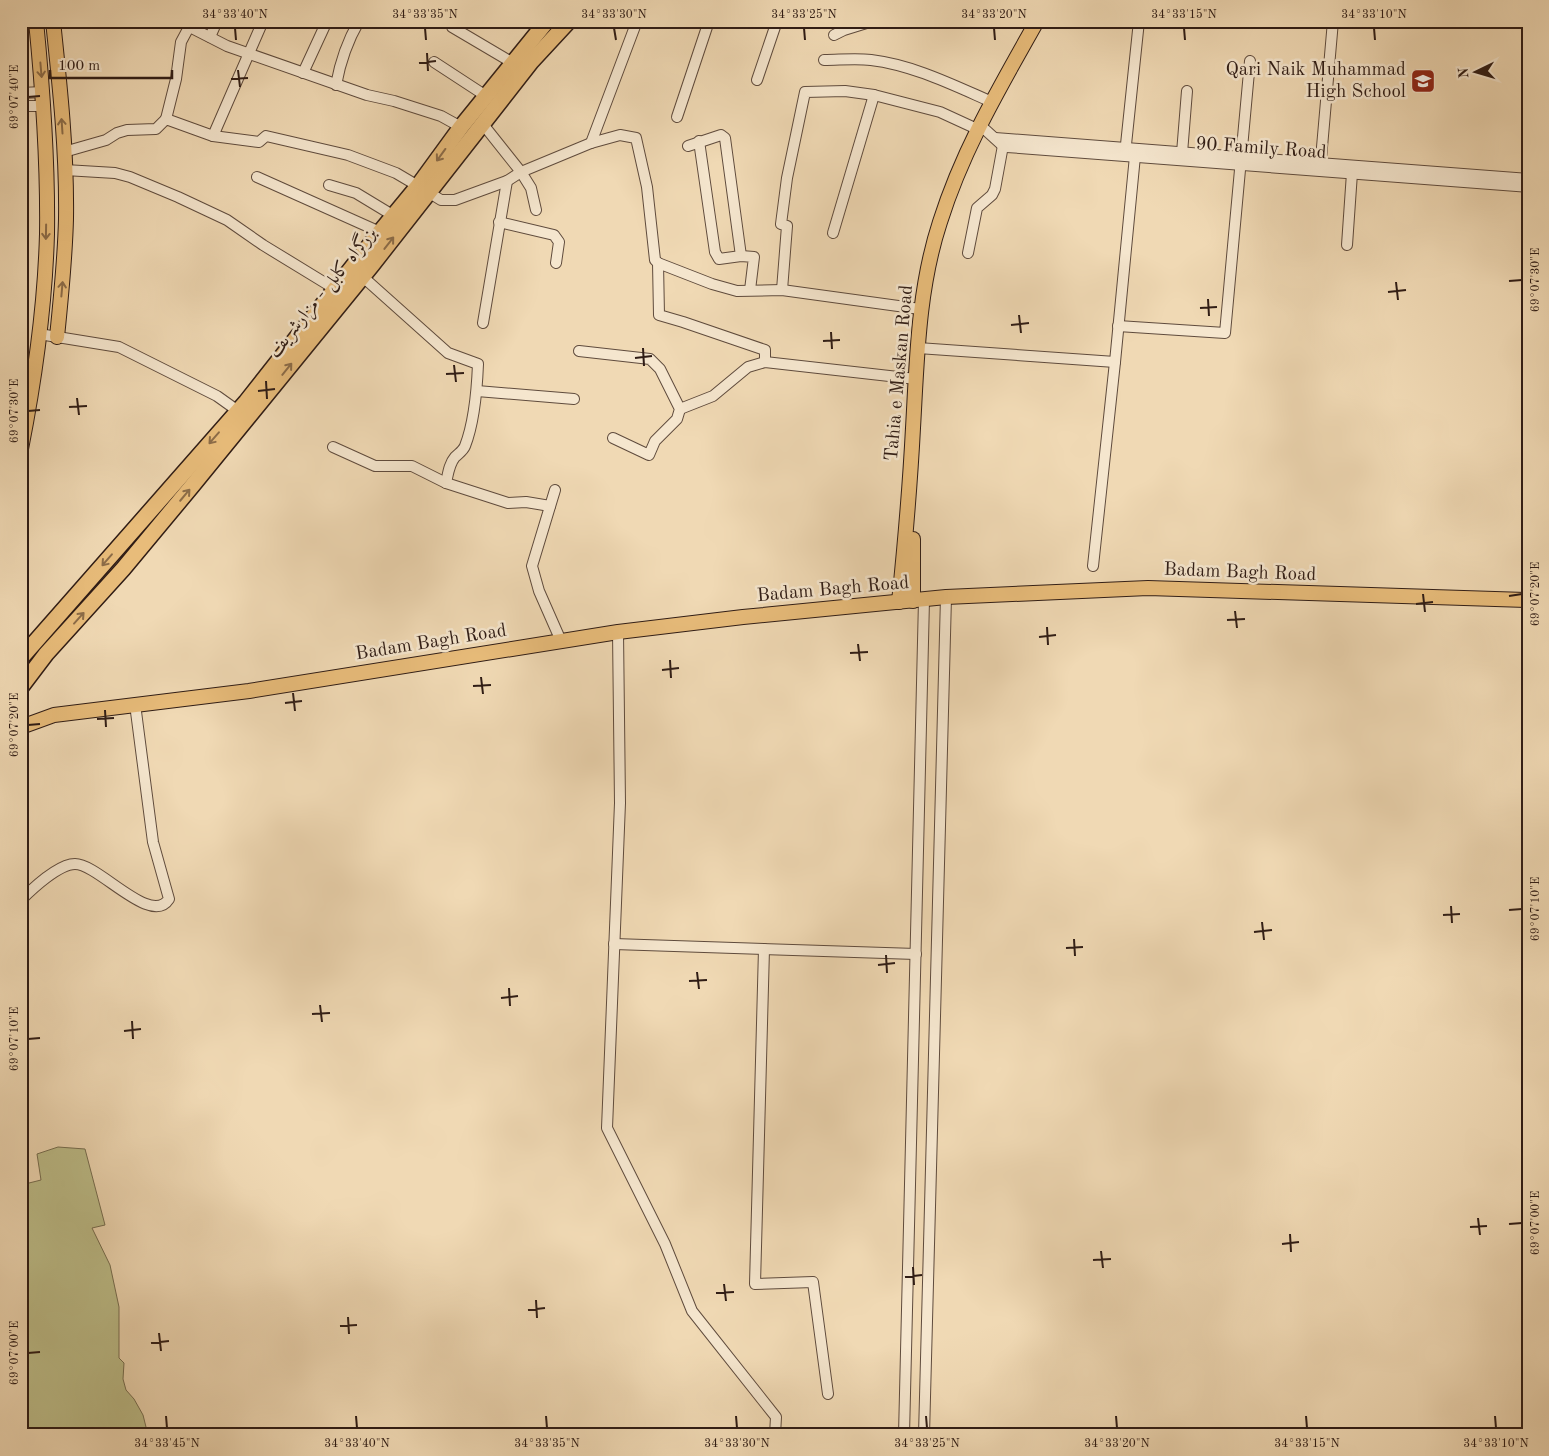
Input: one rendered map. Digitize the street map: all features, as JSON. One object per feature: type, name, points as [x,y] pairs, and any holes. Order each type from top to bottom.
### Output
[{"type":"highway","name":"بزرگراه کابل - مزارشریف","points":[[21,687],[46,654],[129,562],[363,277],[423,189],[461,127],[547,21]]},
{"type":"highway","name":"بزرگراه کابل - مزارشریف","points":[[21,658],[238,411],[380,232],[423,189],[482,124],[531,62],[569,21]]},
{"type":"main road","points":[[21,449],[39,334],[47,233],[43,99],[36,21]]},
{"type":"main road","points":[[53,21],[64,152],[66,218],[57,337]]},
{"type":"main road","name":"Tahia e Maskan Road","points":[[912,601],[921,348],[920,309],[926,279],[939,223],[962,161],[990,134],[992,102],[1037,21]]},
{"type":"main road","name":"Tahia e Maskan Road","points":[[912,601],[909,490],[916,379],[937,260],[966,170],[990,134],[993,112],[1046,21]]},
{"type":"main road","name":"Badam Bagh Road","points":[[21,727],[54,715],[249,691],[618,632],[946,597],[1148,588],[1528,600]]},
{"type":"street","points":[[178,21],[249,54],[336,84],[441,116],[461,127]]},
{"type":"street","points":[[210,37],[217,21]]},
{"type":"street","points":[[213,136],[264,21]]},
{"type":"street","points":[[303,73],[327,21]]},
{"type":"street","points":[[336,84],[352,33],[359,21]]},
{"type":"street","points":[[591,143],[637,21]]},
{"type":"street","points":[[677,117],[709,21]]},
{"type":"street","points":[[757,80],[777,21]]},
{"type":"street","points":[[834,36],[844,30],[873,21]]},
{"type":"street","points":[[1093,566],[1115,362],[1128,153],[1139,21]]},
{"type":"street","points":[[1320,167],[1333,21]]},
{"type":"street","points":[[64,152],[106,140],[117,133],[128,130],[156,129],[166,119],[176,79],[181,42],[189,27]]},
{"type":"street","points":[[452,27],[513,63]]},
{"type":"street","points":[[824,60],[870,59],[904,67],[953,84],[992,102]]},
{"type":"street","points":[[1118,326],[1225,333],[1250,61]]},
{"type":"street","points":[[434,62],[486,96]]},
{"type":"street","name":"90 Family Road","points":[[782,290],[788,226],[780,224],[787,178],[805,92],[845,91],[940,112],[990,134],[1007,147],[1528,179]]},
{"type":"street","points":[[1182,152],[1187,91]]},
{"type":"street","points":[[21,92],[43,99]]},
{"type":"street","points":[[833,232],[874,96]]},
{"type":"street","points":[[21,106],[43,99]]},
{"type":"street","points":[[166,119],[213,136],[259,142],[266,136],[348,155],[396,173],[441,200],[455,200],[507,182],[521,172],[591,143],[620,135],[636,138],[647,187],[655,260],[658,263],[659,315],[764,350],[765,362]]},
{"type":"street","points":[[482,124],[521,172],[531,188],[536,210]]},
{"type":"street","points":[[968,253],[977,208],[992,195],[995,189],[990,134]]},
{"type":"street","points":[[688,146],[721,135],[725,138],[742,256]]},
{"type":"street","points":[[700,141],[715,252],[719,259],[742,256],[754,257],[750,290]]},
{"type":"street","name":"90 Family Road","points":[[1128,153],[1182,152],[1241,160]]},
{"type":"street","name":"90 Family Road","points":[[1320,167],[1352,173],[1528,186]]},
{"type":"street","points":[[65,170],[115,173],[178,196],[227,220],[263,245],[335,289]]},
{"type":"street","points":[[1347,245],[1352,173]]},
{"type":"street","points":[[257,177],[380,232]]},
{"type":"street","points":[[483,323],[507,182]]},
{"type":"street","points":[[329,185],[356,193],[394,216]]},
{"type":"street","points":[[499,222],[554,235],[559,242],[556,263]]},
{"type":"street","points":[[658,263],[712,284],[737,291],[782,290],[920,309]]},
{"type":"street","points":[[363,277],[448,353],[478,364],[477,391],[466,443],[463,451],[450,465],[446,483]]},
{"type":"street","points":[[39,334],[119,347],[217,396],[238,411]]},
{"type":"street","points":[[921,348],[1115,362]]},
{"type":"street","points":[[579,351],[650,359],[660,368],[680,410],[677,419],[655,441],[648,455],[613,438]]},
{"type":"street","points":[[680,410],[713,396],[748,367],[765,362],[916,379]]},
{"type":"street","points":[[477,391],[574,399]]},
{"type":"street","points":[[333,447],[375,466],[412,466],[446,483],[508,503],[526,502],[550,506]]},
{"type":"street","points":[[555,490],[532,566],[539,591],[561,641]]},
{"type":"street","points":[[924,1435],[946,597]]},
{"type":"street","points":[[904,1435],[916,954],[912,601]]},
{"type":"street","points":[[618,632],[620,803],[607,1128],[665,1244],[692,1311],[776,1417],[775,1435]]},
{"type":"street","points":[[21,900],[51,875],[65,866],[74,864],[83,865],[93,870],[134,899],[160,907],[166,904],[169,899],[153,842],[141,704]]},
{"type":"street","points":[[614,944],[916,954]]},
{"type":"street","points":[[764,949],[755,1284],[813,1282],[828,1394]]},
{"type":"green space","points":[[58,1147],[85,1149],[105,1225],[92,1228],[110,1265],[119,1307],[119,1358],[124,1363],[123,1379],[126,1390],[134,1399],[143,1415],[148,1435],[21,1435],[21,1185],[41,1180],[37,1154]]},
{"type":"place","name":"Qari Naik Muhammad High School","points":[[1423,81]]}]
